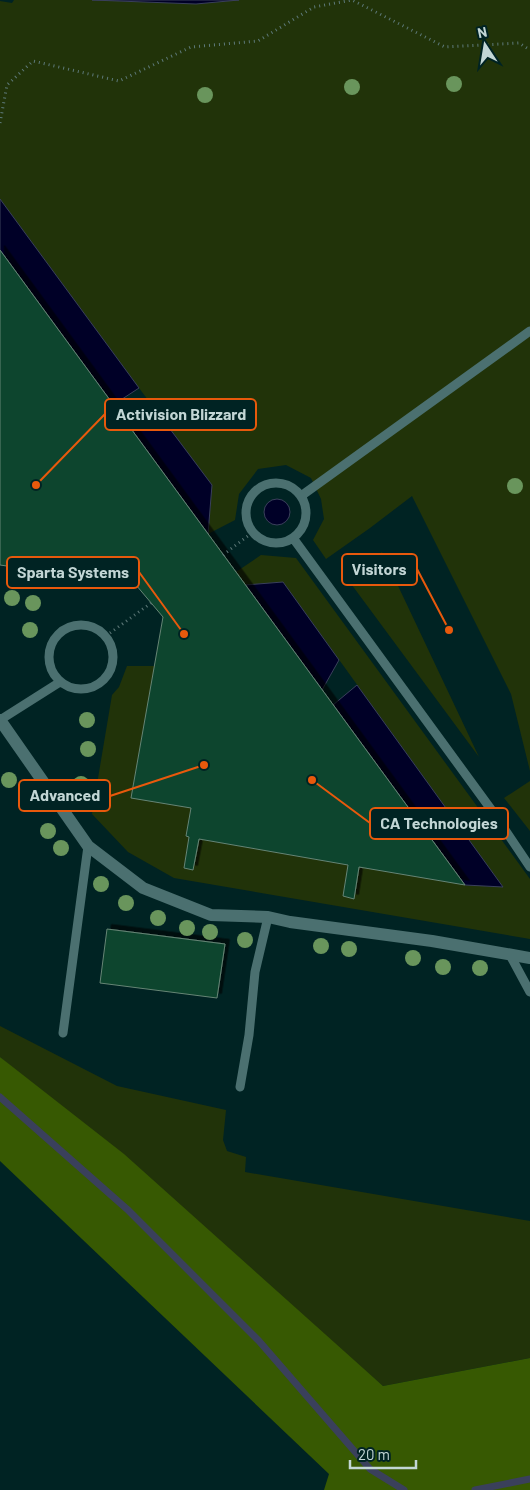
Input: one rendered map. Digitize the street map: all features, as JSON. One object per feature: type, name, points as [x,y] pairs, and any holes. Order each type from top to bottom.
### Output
[{"type":"street","points":[[0,720],[88,846],[143,888],[211,915],[268,917],[290,922],[530,958]]},
{"type":"lane","points":[[301,496],[530,331]]},
{"type":"lane","points":[[279,482],[290,486],[301,496],[306,512],[304,523],[299,533],[293,538],[284,542],[274,543],[264,541],[252,532],[246,519],[245,509],[248,499],[258,488],[268,483],[279,482]]},
{"type":"lane","points":[[293,538],[493,812],[530,867]]},
{"type":"lane","points":[[77,625],[98,629],[106,636],[112,645],[113,667],[100,684],[91,689],[80,690],[70,688],[60,682],[53,674],[49,664],[49,654],[52,643],[58,634],[67,628],[77,625]]},
{"type":"lane","points":[[0,720],[60,682]]},
{"type":"lane","points":[[63,1033],[88,846]]},
{"type":"lane","points":[[240,1087],[249,1036],[256,972],[268,917]]},
{"type":"lane","points":[[510,955],[530,992]]},
{"type":"path","points":[[0,123],[7,85],[33,61],[119,81],[191,47],[258,42],[314,7],[352,0],[445,47],[519,43],[530,50]]},
{"type":"path","points":[[223,554],[252,532]]},
{"type":"path","points":[[106,636],[151,603]]},
{"type":"green space","points":[[14,0],[530,0],[530,771],[511,694],[412,496],[326,559],[313,540],[324,519],[321,499],[311,478],[286,465],[258,469],[239,494],[235,520],[208,534],[212,485],[0,199],[0,1],[12,3]]},
{"type":"green space","points":[[382,552],[479,757],[346,577]]},
{"type":"green space","points":[[261,555],[296,558],[530,879],[530,939],[174,878],[128,852],[92,814],[112,695],[119,687],[127,666],[155,666],[131,798],[191,808],[186,836],[189,837],[184,868],[193,870],[199,839],[348,865],[343,896],[354,898],[359,867],[465,885],[503,887],[283,582],[245,585],[236,572]]},
{"type":"green space","points":[[530,781],[530,831],[504,798]]},
{"type":"green space","points":[[0,1026],[117,1086],[226,1110],[223,1140],[227,1151],[246,1157],[245,1172],[530,1221],[530,1358],[383,1386],[0,1057]]},
{"type":"green space","points":[[0,1057],[124,1154],[383,1386],[530,1358],[530,1490],[324,1490],[329,1474],[0,1161]]},
{"type":"water","points":[[92,0],[239,0],[196,4]]},
{"type":"water","points":[[0,199],[139,388],[113,405],[0,250]]},
{"type":"water","points":[[155,409],[212,485],[208,534],[125,421]]},
{"type":"water","points":[[277,499],[286,503],[290,512],[286,521],[277,525],[268,521],[264,512],[268,503]]},
{"type":"water","points":[[283,582],[339,660],[322,690],[245,585]]},
{"type":"water","points":[[357,685],[503,887],[465,885],[333,705]]},
{"type":"building","points":[[0,250],[465,885],[359,867],[354,899],[343,896],[348,865],[199,839],[193,870],[184,868],[189,837],[186,836],[191,808],[131,798],[163,617],[136,585],[0,565]]},
{"type":"building","points":[[107,929],[225,944],[217,998],[100,983]]},
{"type":"waterway","points":[[0,1097],[127,1209],[259,1341],[370,1469],[404,1490]]},
{"type":"waterway","points":[[475,1490],[530,1479]]},
{"type":"place","name":"Activision Blizzard","points":[[36,485]]},
{"type":"place","name":"Visitors","points":[[449,630]]},
{"type":"place","name":"Sparta Systems","points":[[184,634]]},
{"type":"place","name":"Advanced","points":[[204,765]]},
{"type":"place","name":"CA Technologies","points":[[312,780]]}]
